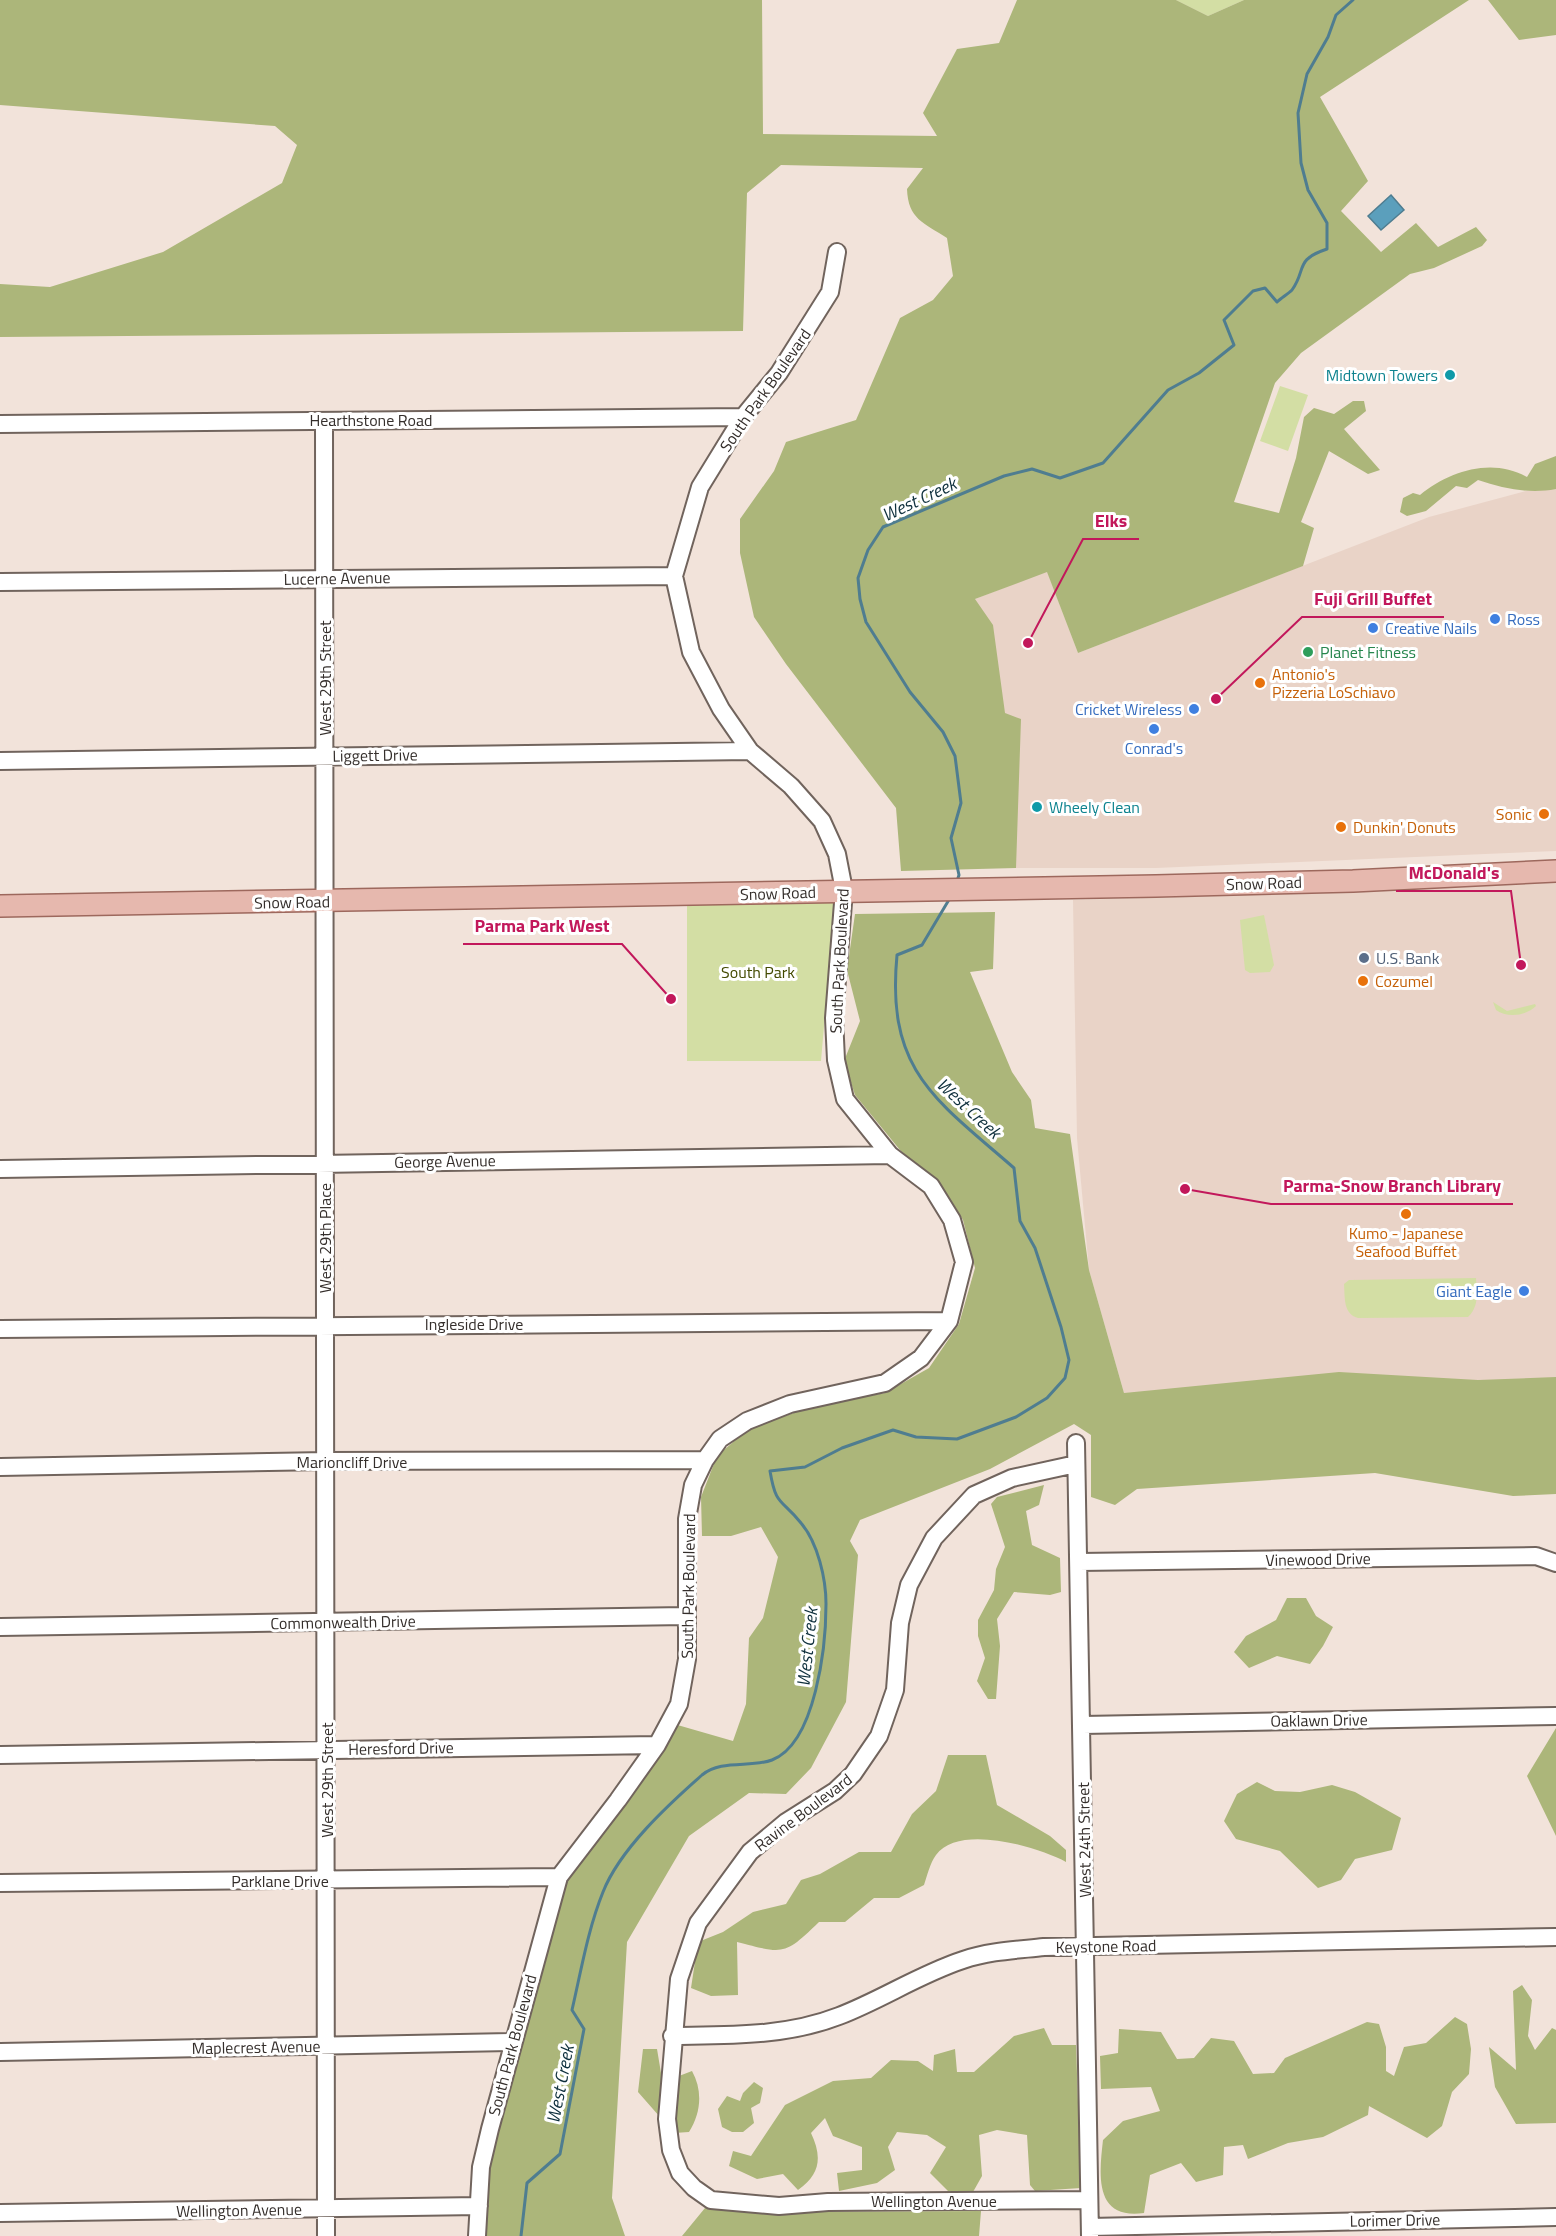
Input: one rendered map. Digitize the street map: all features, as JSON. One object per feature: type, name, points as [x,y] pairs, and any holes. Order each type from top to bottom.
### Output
[{"type":"main road","name":"Snow Road","points":[[0,906],[889,889],[1013,889],[1353,881],[1556,871]]},
{"type":"street","name":"South Park Boulevard","points":[[477,2236],[481,2167],[512,2042],[559,1877],[618,1800],[657,1744],[679,1704],[687,1659],[685,1616],[687,1519],[693,1485],[705,1460],[720,1439],[747,1421],[790,1404],[885,1383],[921,1358],[949,1321],[964,1262],[952,1220],[931,1186],[890,1155],[845,1099],[836,1060],[834,1018],[844,890],[837,854],[822,821],[791,786],[750,751],[721,709],[691,652],[674,576],[700,488],[743,417],[779,373],[830,292],[837,252]]},
{"type":"street","name":"Hearthstone Road","points":[[0,424],[743,417]]},
{"type":"street","name":"West 29th Street","points":[[324,421],[325,1157]]},
{"type":"street","name":"Lucerne Avenue","points":[[0,582],[674,576]]},
{"type":"street","name":"Liggett Drive","points":[[0,761],[750,751]]},
{"type":"street","name":"George Avenue","points":[[0,1169],[325,1157],[890,1155]]},
{"type":"street","name":"West 29th Place","points":[[325,1157],[325,1325]]},
{"type":"street","name":"Ingleside Drive","points":[[0,1329],[949,1321]]},
{"type":"street","name":"West 29th Street","points":[[325,1325],[326,2236]]},
{"type":"street","name":"West 24th Street","points":[[1076,1443],[1083,1725],[1090,2231]]},
{"type":"street","name":"Marioncliff Drive","points":[[0,1467],[326,1461],[705,1460]]},
{"type":"street","name":"Ravine Boulevard","points":[[779,2206],[711,2200],[694,2188],[680,2173],[671,2150],[667,2119],[672,2036],[679,1979],[698,1923],[750,1852],[786,1822],[835,1791],[853,1774],[879,1736],[895,1690],[900,1623],[909,1585],[934,1538],[974,1495],[1012,1478],[1076,1464]]},
{"type":"street","name":"Vinewood Drive","points":[[1079,1562],[1536,1556],[1556,1563]]},
{"type":"street","name":"Commonwealth Drive","points":[[0,1627],[685,1616]]},
{"type":"street","name":"Oaklawn Drive","points":[[1083,1725],[1556,1716]]},
{"type":"street","name":"Heresford Drive","points":[[0,1755],[657,1744]]},
{"type":"street","name":"Parklane Drive","points":[[0,1883],[559,1877]]},
{"type":"street","name":"Keystone Road","points":[[672,2036],[746,2035],[785,2031],[838,2017],[963,1960],[1000,1952],[1085,1947],[1556,1937]]},
{"type":"street","name":"Maplecrest Avenue","points":[[0,2052],[512,2042]]},
{"type":"street","name":"Wellington Avenue","points":[[779,2206],[828,2202],[1089,2200]]},
{"type":"street","name":"Wellington Avenue","points":[[0,2213],[479,2206]]},
{"type":"street","name":"Lorimer Drive","points":[[1090,2231],[1556,2217]]},
{"type":"shaded area","points":[[1556,483],[1556,851],[1156,868],[1004,868],[975,599],[1047,571],[1078,653],[1429,517]]},
{"type":"shaded area","points":[[1556,882],[1556,1382],[1124,1393],[1089,1270],[1077,1138],[1073,900],[1316,893]]},
{"type":"green space","points":[[0,0],[762,0],[763,134],[937,136],[923,113],[957,49],[999,43],[1017,0],[1176,0],[1208,16],[1244,0],[1469,0],[1320,97],[1368,181],[1341,211],[1381,252],[1416,223],[1438,247],[1476,227],[1487,240],[1482,246],[1434,268],[1410,274],[1301,353],[1275,383],[1234,502],[1279,513],[1296,458],[1304,417],[1314,408],[1334,414],[1353,401],[1364,401],[1366,411],[1344,429],[1380,470],[1368,474],[1329,451],[1301,522],[1314,528],[1303,566],[1078,653],[1047,572],[975,599],[993,625],[1005,713],[1021,719],[1016,868],[901,871],[896,808],[786,664],[754,617],[740,553],[740,519],[774,471],[786,442],[856,420],[900,318],[933,300],[953,276],[947,238],[924,224],[910,207],[907,189],[923,168],[781,165],[747,193],[743,331],[0,337],[0,284],[50,287],[163,252],[282,183],[297,145],[275,126],[0,105]]},
{"type":"green space","points":[[1176,0],[1244,0],[1208,16]]},
{"type":"green space","points":[[1488,0],[1556,0],[1556,35],[1519,40]]},
{"type":"green space","points":[[1280,386],[1308,395],[1288,451],[1260,441]]},
{"type":"green space","points":[[1556,456],[1556,489],[1517,490],[1478,480],[1467,488],[1456,486],[1426,511],[1407,516],[1400,512],[1403,498],[1413,493],[1420,495],[1457,473],[1500,468],[1527,477],[1535,464]]},
{"type":"green space","name":"South Park","points":[[835,899],[821,1061],[687,1061],[687,901]]},
{"type":"green space","points":[[995,912],[993,969],[970,972],[1012,1072],[1031,1100],[1035,1128],[1070,1134],[1089,1270],[1124,1393],[1339,1372],[1478,1380],[1556,1377],[1556,1494],[1513,1496],[1375,1473],[1137,1489],[1115,1505],[1091,1497],[1091,1435],[1074,1424],[990,1469],[860,1520],[850,1541],[858,1555],[846,1702],[811,1768],[786,1794],[749,1793],[689,1836],[627,1942],[612,2198],[625,2236],[485,2236],[491,2149],[565,1881],[674,1724],[733,1741],[746,1704],[749,1638],[763,1618],[778,1557],[761,1527],[731,1536],[702,1536],[701,1497],[717,1456],[747,1430],[810,1407],[885,1393],[929,1368],[959,1324],[975,1268],[963,1220],[944,1189],[900,1150],[855,1095],[844,1061],[860,1021],[847,970],[855,914]]},
{"type":"green space","points":[[1264,915],[1274,965],[1270,972],[1250,973],[1245,970],[1240,920]]},
{"type":"green space","points":[[1493,1002],[1507,1011],[1535,1004],[1536,1006],[1522,1014],[1511,1015],[1500,1013]]},
{"type":"green space","points":[[1476,1278],[1476,1304],[1468,1317],[1358,1318],[1347,1309],[1344,1284],[1349,1280]]},
{"type":"green space","points":[[1044,1485],[1039,1505],[1026,1511],[1032,1545],[1060,1558],[1061,1592],[1050,1595],[1014,1592],[997,1619],[1000,1646],[996,1699],[988,1699],[977,1681],[985,1658],[978,1636],[978,1620],[994,1590],[996,1569],[1005,1547],[991,1504],[997,1497]]},
{"type":"green space","points":[[1287,1598],[1306,1598],[1316,1616],[1333,1627],[1323,1646],[1310,1664],[1277,1656],[1249,1668],[1234,1652],[1246,1636],[1276,1620]]},
{"type":"green space","points":[[1556,1728],[1556,1836],[1527,1776]]},
{"type":"green space","points":[[948,1755],[986,1755],[997,1805],[1050,1836],[1066,1850],[1066,1862],[1037,1850],[999,1841],[962,1840],[947,1845],[934,1858],[924,1885],[899,1898],[874,1898],[845,1922],[819,1922],[798,1941],[782,1949],[765,1949],[737,1942],[738,1995],[711,1996],[691,1988],[698,1942],[723,1932],[753,1912],[786,1904],[801,1880],[820,1874],[859,1852],[891,1852],[912,1814],[936,1791]]},
{"type":"green space","points":[[1257,1782],[1275,1791],[1300,1792],[1332,1785],[1355,1792],[1401,1818],[1392,1850],[1355,1859],[1341,1880],[1318,1888],[1280,1851],[1236,1839],[1224,1821],[1237,1794]]},
{"type":"green space","points":[[1522,1985],[1532,2000],[1528,2036],[1535,2050],[1552,2028],[1556,2030],[1556,2123],[1516,2124],[1495,2087],[1489,2047],[1516,2070],[1513,1991]]},
{"type":"green space","points":[[1455,2017],[1467,2024],[1471,2049],[1469,2074],[1452,2092],[1442,2126],[1427,2138],[1369,2106],[1368,2115],[1323,2137],[1288,2143],[1248,2159],[1243,2145],[1224,2147],[1223,2175],[1196,2182],[1181,2163],[1150,2175],[1144,2213],[1128,2213],[1116,2209],[1108,2202],[1101,2180],[1103,2140],[1123,2121],[1160,2111],[1151,2087],[1101,2089],[1100,2056],[1118,2053],[1119,2029],[1161,2032],[1177,2059],[1194,2058],[1211,2038],[1234,2041],[1253,2074],[1274,2073],[1285,2058],[1367,2022],[1379,2024],[1386,2047],[1386,2071],[1394,2076],[1404,2047],[1426,2043]]},
{"type":"green space","points":[[1044,2028],[1052,2045],[1076,2045],[1081,2188],[1035,2191],[1030,2185],[1027,2135],[997,2130],[979,2135],[982,2176],[973,2192],[948,2191],[930,2173],[946,2147],[927,2135],[897,2132],[888,2147],[895,2170],[877,2183],[839,2191],[837,2173],[862,2170],[862,2147],[833,2136],[825,2118],[811,2133],[818,2157],[815,2171],[806,2184],[798,2190],[783,2174],[757,2179],[729,2166],[733,2151],[751,2156],[785,2105],[833,2081],[871,2078],[891,2060],[918,2061],[933,2071],[934,2055],[955,2049],[957,2072],[974,2072],[1014,2036]]},
{"type":"green space","points":[[643,2049],[657,2049],[662,2079],[675,2089],[679,2076],[692,2071],[698,2086],[699,2102],[696,2117],[689,2132],[674,2133],[638,2092]]},
{"type":"green space","points":[[754,2082],[763,2088],[760,2103],[751,2108],[754,2123],[743,2132],[732,2132],[722,2127],[718,2109],[727,2096],[740,2101],[743,2093]]},
{"type":"green space","points":[[705,2208],[775,2212],[981,2211],[979,2236],[682,2236]]},
{"type":"water","points":[[1391,195],[1404,210],[1381,230],[1368,216]]},
{"type":"waterway","name":"West Creek","points":[[957,881],[959,875],[951,838],[961,803],[955,756],[943,732],[910,692],[866,622],[858,578],[868,550],[883,527],[1004,476],[1032,469],[1060,478],[1103,463],[1168,390],[1199,373],[1234,345],[1224,320],[1253,291],[1265,288],[1277,302],[1292,290],[1305,261],[1327,249],[1327,223],[1308,190],[1301,163],[1298,113],[1307,74],[1328,37],[1336,15],[1353,0]]},
{"type":"waterway","name":"West Creek","points":[[521,2236],[527,2183],[560,2154],[584,2029],[572,2010],[593,1921],[611,1876],[646,1829],[702,1775],[727,1765],[772,1760],[787,1750],[799,1734],[816,1691],[824,1643],[826,1604],[820,1562],[807,1531],[777,1497],[770,1471],[805,1467],[842,1448],[893,1430],[916,1437],[957,1439],[1016,1417],[1047,1398],[1065,1378],[1069,1360],[1061,1327],[1035,1248],[1020,1221],[1014,1168],[939,1101],[922,1079],[908,1055],[900,1028],[896,995],[897,955],[922,945],[950,898]]},
{"type":"place","name":"Midtown Towers","points":[[1450,375]]},
{"type":"place","name":"Ross","points":[[1495,619]]},
{"type":"place","name":"Creative Nails","points":[[1373,628]]},
{"type":"place","name":"Elks","points":[[1028,643]]},
{"type":"place","name":"Planet Fitness","points":[[1308,652]]},
{"type":"place","name":"Antonio's Pizzeria LoSchiavo","points":[[1260,683]]},
{"type":"place","name":"Fuji Grill Buffet","points":[[1216,699]]},
{"type":"place","name":"Cricket Wireless","points":[[1194,709]]},
{"type":"place","name":"Conrad's","points":[[1154,729]]},
{"type":"place","name":"Wheely Clean","points":[[1037,807]]},
{"type":"place","name":"Sonic","points":[[1544,814]]},
{"type":"place","name":"Dunkin' Donuts","points":[[1341,827]]},
{"type":"place","name":"U.S. Bank","points":[[1364,958]]},
{"type":"place","name":"McDonald's","points":[[1521,965]]},
{"type":"place","name":"Cozumel","points":[[1363,981]]},
{"type":"place","name":"Parma Park West","points":[[671,999]]},
{"type":"place","name":"Parma-Snow Branch Library","points":[[1185,1189]]},
{"type":"place","name":"Kumo - Japanese Seafood Buffet","points":[[1406,1214]]},
{"type":"place","name":"Giant Eagle","points":[[1524,1291]]}]
